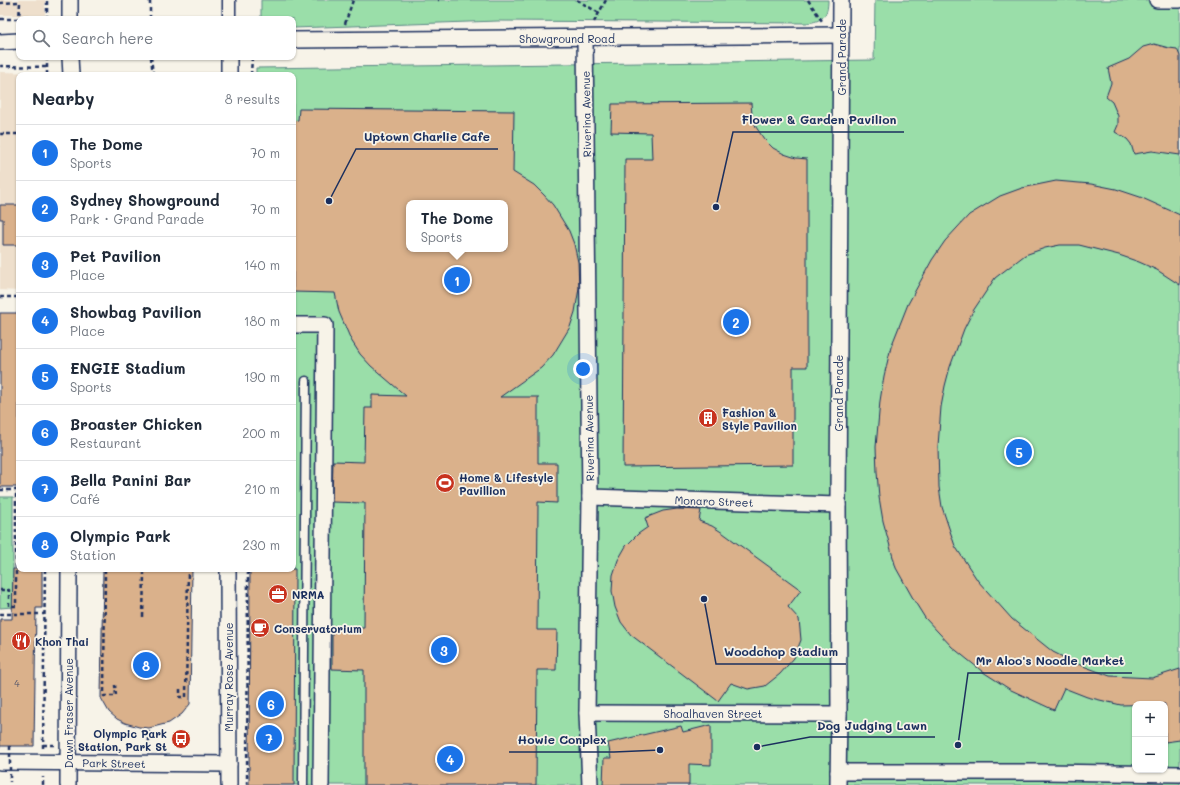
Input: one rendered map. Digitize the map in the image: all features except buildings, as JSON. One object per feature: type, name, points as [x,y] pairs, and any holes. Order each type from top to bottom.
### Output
[{"type":"street","points":[[70,0],[70,16]]},
{"type":"street","points":[[229,0],[229,16]]},
{"type":"street","name":"Grand Parade","points":[[838,779],[838,505],[842,0]]},
{"type":"street","points":[[1157,0],[1180,0]]},
{"type":"street","name":"Showground Road","points":[[296,40],[841,35]]},
{"type":"street","name":"Riverina Avenue","points":[[585,38],[590,497],[587,713],[590,785]]},
{"type":"street","points":[[0,42],[16,41]]},
{"type":"street","points":[[70,60],[70,72]]},
{"type":"street","points":[[229,60],[229,72]]},
{"type":"street","points":[[296,325],[325,325],[322,785]]},
{"type":"street","name":"Monaro Street","points":[[590,497],[838,505]]},
{"type":"street","name":"Dawn Fraser Avenue","points":[[68,785],[69,572]]},
{"type":"street","name":"Murray Rose Avenue","points":[[228,572],[229,785]]},
{"type":"street","name":"Shoalhaven Street","points":[[587,713],[839,714]]},
{"type":"street","name":"Park Street","points":[[0,762],[229,764]]},
{"type":"street","points":[[838,779],[1044,778],[1180,774]]},
{"type":"lane","points":[[303,785],[306,381]]},
{"type":"path","points":[[47,0],[47,16]]},
{"type":"path","points":[[150,0],[150,16]]},
{"type":"path","points":[[340,40],[353,0]]},
{"type":"path","points":[[577,0],[599,12]]},
{"type":"path","points":[[585,38],[606,0]]},
{"type":"path","points":[[0,3],[20,2],[19,16]]},
{"type":"path","points":[[0,20],[16,19]]},
{"type":"path","points":[[47,60],[47,72]]},
{"type":"path","points":[[151,60],[153,72]]},
{"type":"path","points":[[251,72],[252,60]]},
{"type":"path","points":[[0,66],[47,67]]},
{"type":"path","points":[[0,134],[16,134]]},
{"type":"path","points":[[0,297],[16,297]]},
{"type":"path","points":[[0,490],[16,490]]},
{"type":"path","points":[[0,590],[9,590],[9,606],[16,606],[17,572]]},
{"type":"path","points":[[43,750],[45,572]]},
{"type":"path","points":[[105,572],[104,696],[116,696],[115,685]]},
{"type":"path","points":[[180,690],[180,697],[186,697],[188,572]]},
{"type":"path","points":[[247,785],[248,572]]},
{"type":"path","points":[[143,618],[144,573]]},
{"type":"path","points":[[0,614],[44,614]]},
{"type":"path","points":[[148,764],[149,728]]},
{"type":"path","points":[[43,745],[53,745]]},
{"type":"path","points":[[10,746],[10,782]]},
{"type":"shaded area","points":[[0,0],[45,0],[45,15],[0,15]]},
{"type":"shaded area","points":[[0,72],[16,72],[16,291],[0,290]]},
{"type":"green space","points":[[261,0],[828,0],[827,10],[823,17],[817,21],[807,23],[498,21],[296,28],[296,16],[261,16]]},
{"type":"green space","points":[[875,0],[1180,0],[1180,785],[251,785],[292,572],[296,572],[296,72],[256,72],[256,68],[874,60]]},
{"type":"green space","points":[[0,497],[13,497],[13,607],[0,608]]},
{"type":"place","name":"Uptown Charlie Cafe","points":[[329,201]]},
{"type":"place","name":"Flower & Garden Pavilion","points":[[716,207]]},
{"type":"place","name":"The Dome","points":[[457,280]]},
{"type":"place","name":"Sydney Showground","points":[[736,322]]},
{"type":"place","name":"Fashion & Style Pavilion","points":[[708,418]]},
{"type":"place","name":"ENGIE Stadium","points":[[1019,452]]},
{"type":"place","name":"Home & Lifestyle Pavillion","points":[[445,483]]},
{"type":"place","name":"NRMA","points":[[278,594]]},
{"type":"place","name":"Woodchop Stadium","points":[[704,599]]},
{"type":"place","name":"Conservatorium","points":[[260,628]]},
{"type":"place","name":"Khon Thai","points":[[21,641]]},
{"type":"place","name":"Pet Pavilion","points":[[444,650]]},
{"type":"place","name":"Olympic Park","points":[[146,665]]},
{"type":"place","name":"Broaster Chicken","points":[[271,704]]},
{"type":"place","name":"Bella Panini Bar","points":[[269,738]]},
{"type":"place","name":"Olympic Park Station, Park St","points":[[181,739]]},
{"type":"place","name":"Mr Aloo's Noodle Market","points":[[958,745]]},
{"type":"place","name":"Dog Judging Lawn","points":[[757,747]]},
{"type":"place","name":"Howie Conplex","points":[[660,750]]},
{"type":"place","name":"Showbag Pavilion","points":[[450,759]]}]
